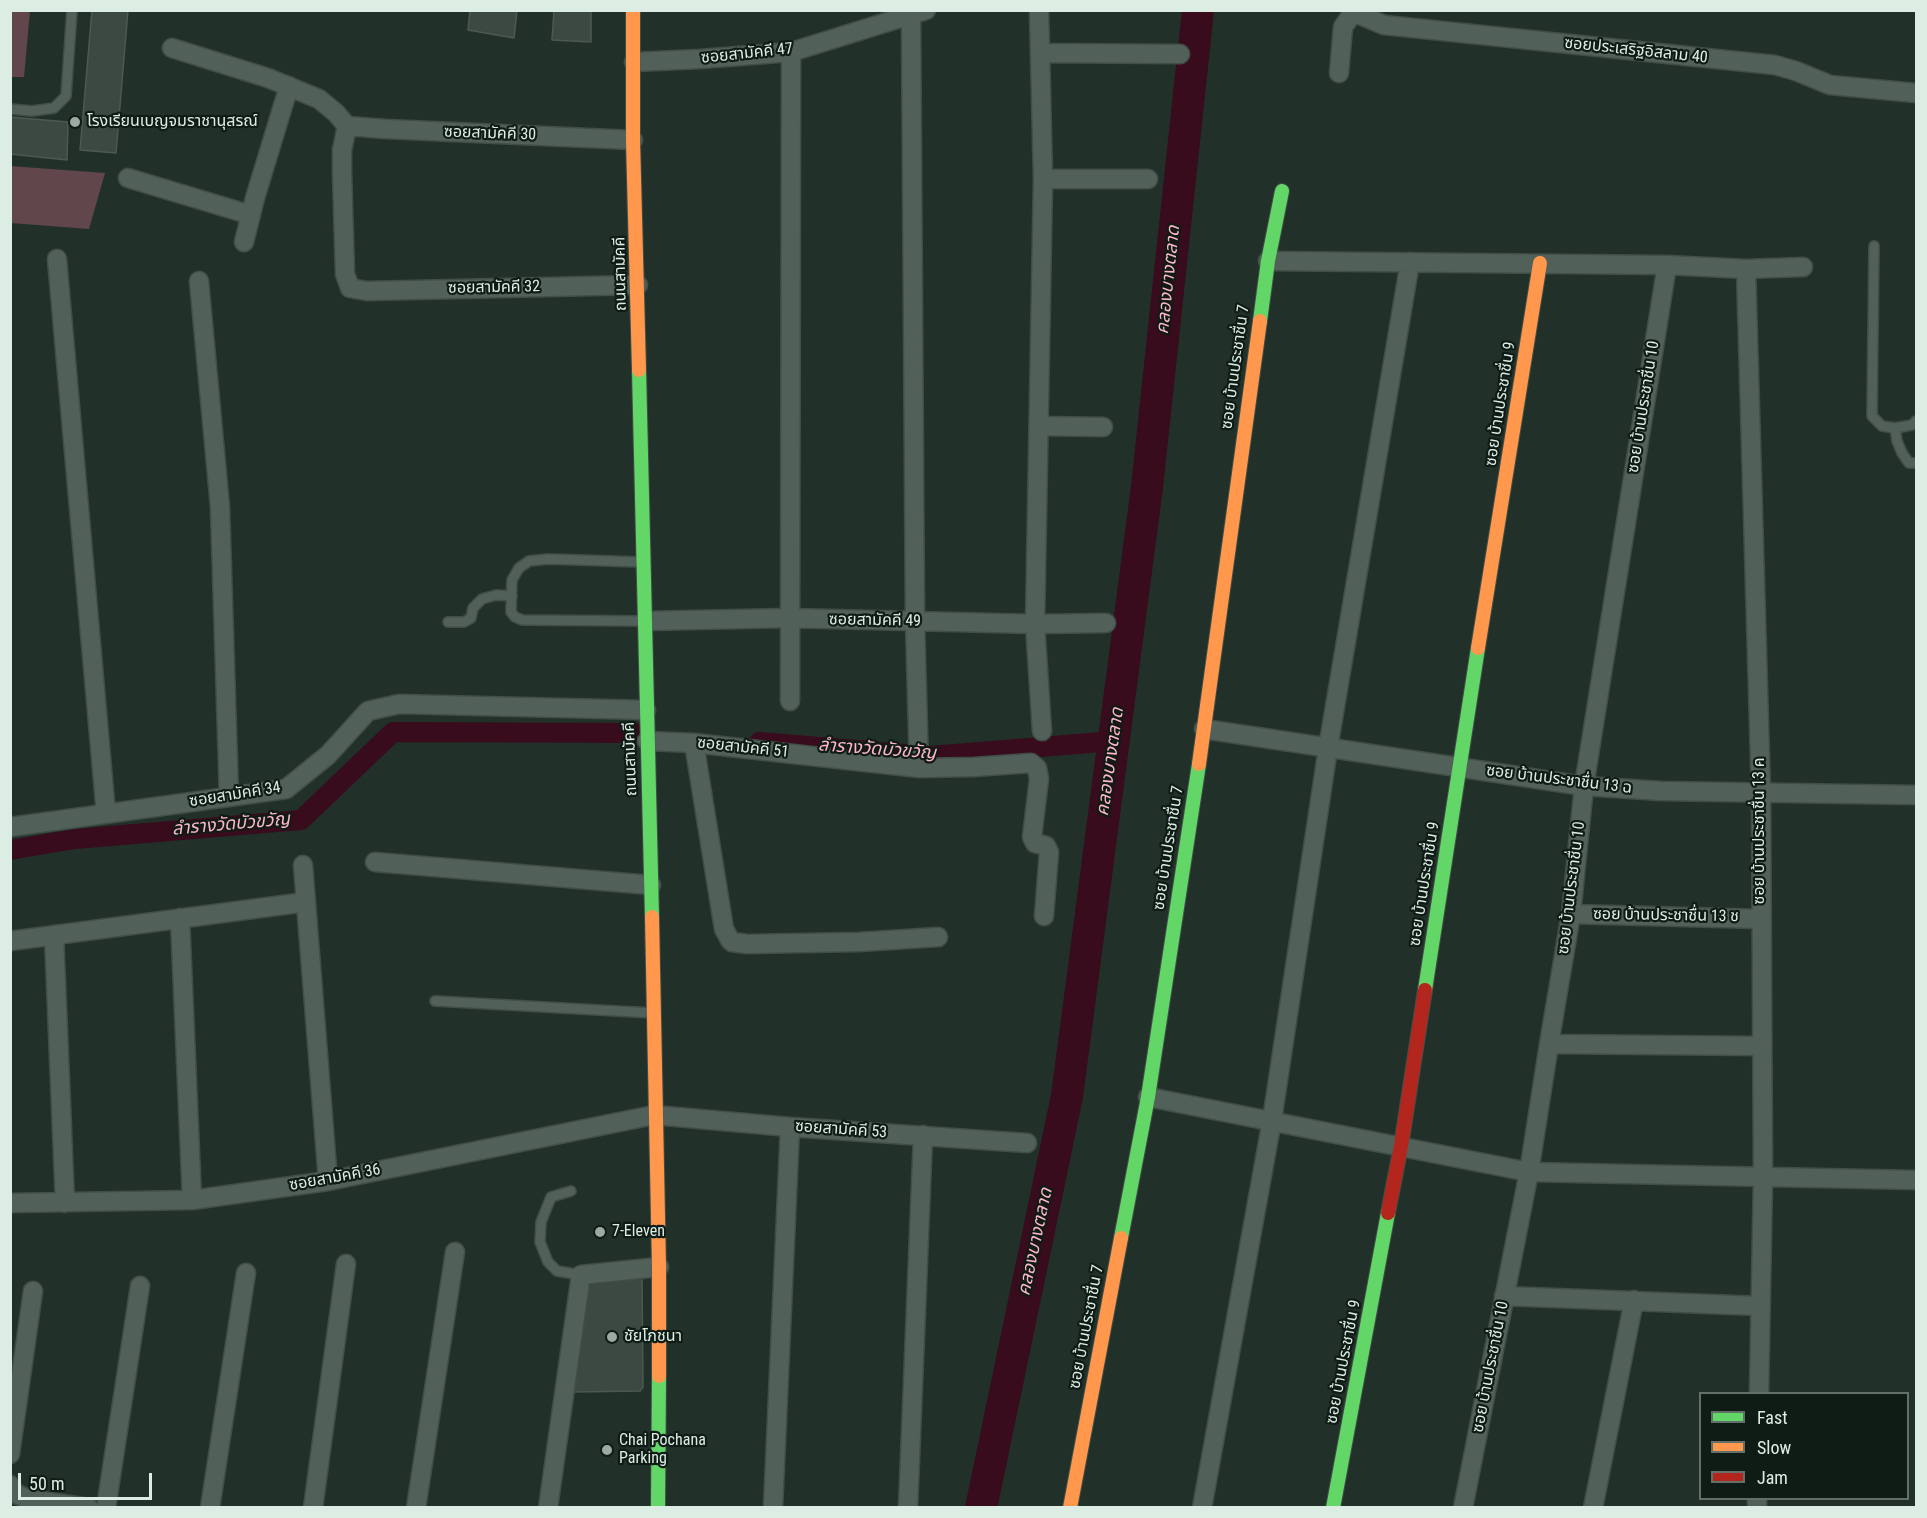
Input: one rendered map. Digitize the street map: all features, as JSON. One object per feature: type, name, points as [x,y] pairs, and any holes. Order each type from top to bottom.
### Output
[{"type":"street","name":"ถนนสามัคคี","points":[[633,10],[633,140],[659,1267],[658,1508]]},
{"type":"street","points":[[1039,10],[1043,179],[1035,624],[1042,730]]},
{"type":"street","name":"ซอยสามัคคี 47","points":[[634,62],[791,51],[919,12]]},
{"type":"street","points":[[919,12],[915,622],[919,759]]},
{"type":"street","points":[[1339,73],[1343,27],[1350,17],[1359,12]]},
{"type":"street","name":"ซอยประเสริฐอิสลาม 40","points":[[1359,12],[1384,25],[1775,65],[1830,85],[1917,93]]},
{"type":"street","points":[[172,48],[290,86],[319,99],[336,113],[346,126]]},
{"type":"street","points":[[789,701],[791,51]]},
{"type":"street","points":[[1040,53],[1180,54]]},
{"type":"street","points":[[244,242],[290,86]]},
{"type":"street","name":"ซอยสามัคคี 30","points":[[346,126],[633,140]]},
{"type":"street","name":"ซอยสามัคคี 32","points":[[346,126],[342,150],[345,274],[351,288],[367,291],[638,285]]},
{"type":"street","points":[[128,178],[251,215]]},
{"type":"street","points":[[1043,179],[1148,179]]},
{"type":"street","name":"ซอย บ้านประชาชื่น 7","points":[[1070,1508],[1148,1097],[1204,729],[1268,261],[1282,191]]},
{"type":"street","points":[[57,259],[106,814]]},
{"type":"street","points":[[1268,261],[1803,267]]},
{"type":"street","points":[[1202,1508],[1272,1120],[1328,748],[1410,262]]},
{"type":"street","name":"ซอย บ้านประชาชื่น 9","points":[[1333,1508],[1401,1146],[1540,264]]},
{"type":"street","name":"ซอย บ้านประชาชื่น 10","points":[[1463,1508],[1529,1172],[1572,914],[1584,786],[1667,265]]},
{"type":"street","name":"ซอย บ้านประชาชื่น 13 ค","points":[[1746,268],[1761,794],[1763,1178],[1759,1392]]},
{"type":"street","points":[[199,281],[220,507],[229,797]]},
{"type":"street","points":[[1040,426],[1103,427]]},
{"type":"street","name":"ซอยสามัคคี 49","points":[[645,621],[789,618],[1035,624],[1106,623]]},
{"type":"street","name":"ซอยสามัคคี 34","points":[[10,827],[286,789],[328,755],[368,711],[399,704],[646,710]]},
{"type":"street","name":"ซอย บ้านประชาชื่น 13 ฉ","points":[[1204,729],[1584,786],[1761,794],[1917,795]]},
{"type":"street","name":"ซอยสามัคคี 51","points":[[647,741],[919,759],[1031,763],[1038,771],[1039,780],[1032,837],[1035,843],[1046,846],[1049,852],[1044,916]]},
{"type":"street","points":[[694,743],[724,929],[732,942],[747,944],[859,942],[938,937]]},
{"type":"street","points":[[375,862],[651,885]]},
{"type":"street","points":[[303,865],[328,1181]]},
{"type":"street","points":[[10,941],[306,902]]},
{"type":"street","name":"ซอย บ้านประชาชื่น 13 ช","points":[[1572,914],[1760,919]]},
{"type":"street","points":[[180,918],[192,1200]]},
{"type":"street","points":[[54,935],[65,1203]]},
{"type":"street","points":[[1549,1044],[1762,1046]]},
{"type":"street","points":[[1148,1097],[1529,1172],[1917,1180]]},
{"type":"street","name":"ซอยสามัคคี 36","points":[[10,1203],[192,1200],[328,1181],[654,1115]]},
{"type":"street","name":"ซอยสามัคคี 53","points":[[654,1115],[1027,1143]]},
{"type":"street","points":[[773,1508],[790,1127]]},
{"type":"street","points":[[908,1508],[922,1136]]},
{"type":"street","points":[[416,1508],[455,1252]]},
{"type":"street","points":[[313,1508],[346,1264]]},
{"type":"street","points":[[548,1508],[581,1275],[659,1267]]},
{"type":"street","points":[[210,1508],[246,1273]]},
{"type":"street","points":[[106,1508],[140,1286]]},
{"type":"street","points":[[10,1454],[33,1291]]},
{"type":"street","points":[[1504,1296],[1760,1306]]},
{"type":"street","points":[[1593,1508],[1634,1300]]},
{"type":"street","points":[[10,1485],[16,1494],[28,1499],[89,1508]]},
{"type":"lane","points":[[10,109],[32,111],[54,108],[66,96],[72,10]]},
{"type":"lane","points":[[1874,246],[1872,416],[1882,426],[1895,428],[1912,425],[1917,421]]},
{"type":"lane","points":[[1895,428],[1902,453],[1909,463],[1917,463]]},
{"type":"lane","points":[[643,562],[548,559],[529,561],[519,568],[512,580],[511,612],[522,620],[645,621]]},
{"type":"lane","points":[[448,622],[464,622],[471,618],[473,608],[482,599],[496,595],[512,596]]},
{"type":"lane","points":[[435,1000],[653,1013]]},
{"type":"lane","points":[[572,1191],[551,1197],[541,1222],[540,1242],[548,1262],[557,1271],[581,1275]]},
{"type":"shaded area","points":[[11,10],[30,11],[24,77],[11,77]]},
{"type":"shaded area","points":[[10,166],[105,173],[89,229],[11,223]]},
{"type":"building","points":[[92,10],[128,10],[116,153],[80,150]]},
{"type":"building","points":[[470,10],[517,10],[514,38],[468,30]]},
{"type":"building","points":[[554,10],[591,10],[591,42],[552,40]]},
{"type":"building","points":[[10,117],[68,122],[67,160],[10,154]]},
{"type":"building","name":"ชัยโภชนา","points":[[642,1276],[643,1387],[640,1391],[574,1392],[588,1284]]},
{"type":"waterway","name":"คลองบางตลาด","points":[[981,1508],[1067,1096],[1147,487],[1198,10]]},
{"type":"waterway","name":"ลำรางวัดบัวขวัญ","points":[[10,850],[75,839],[301,820],[393,732],[635,733]]},
{"type":"waterway","name":"ลำรางวัดบัวขวัญ","points":[[759,742],[930,756],[1114,741]]},
{"type":"traffic: fast","points":[[1260,321],[1268,261],[1282,191]]},
{"type":"traffic: fast","points":[[639,370],[652,917]]},
{"type":"traffic: fast","points":[[1425,990],[1478,648]]},
{"type":"traffic: fast","points":[[1121,1238],[1148,1097],[1199,764]]},
{"type":"traffic: fast","points":[[1333,1508],[1388,1213]]},
{"type":"traffic: fast","points":[[658,1508],[659,1376]]},
{"type":"traffic: slow","points":[[633,10],[633,140],[639,370]]},
{"type":"traffic: slow","points":[[1478,648],[1540,263]]},
{"type":"traffic: slow","points":[[1199,764],[1260,321]]},
{"type":"traffic: slow","points":[[652,917],[659,1376]]},
{"type":"traffic: slow","points":[[1070,1508],[1121,1238]]},
{"type":"traffic: jam","points":[[1388,1213],[1401,1146],[1425,990]]},
{"type":"place","name":"โรงเรียนเบญจมราชานุสรณ์","points":[[75,122]]},
{"type":"place","name":"7-Eleven","points":[[600,1232]]},
{"type":"place","name":"ชัยโภชนา","points":[[612,1337]]},
{"type":"place","name":"Chai Pochana Parking","points":[[607,1450]]}]
